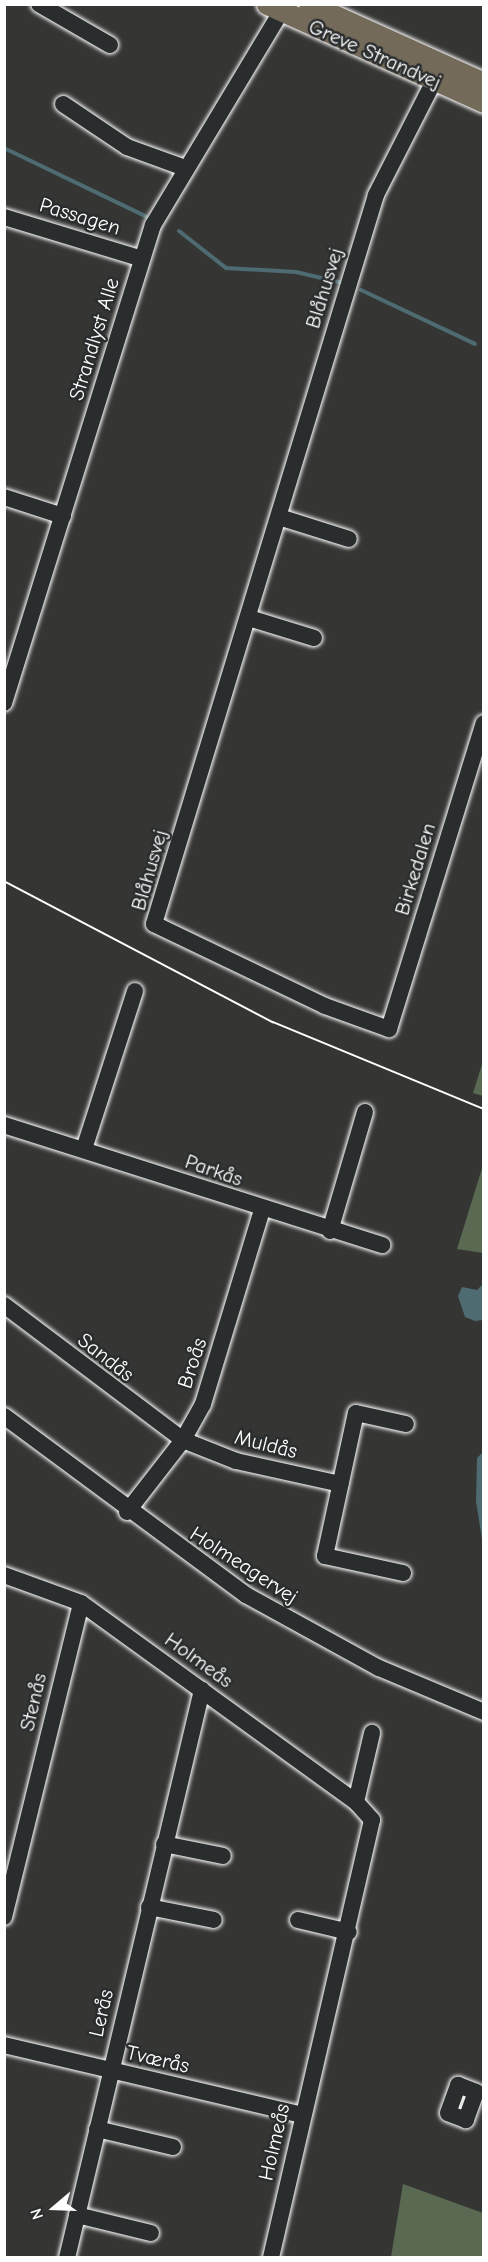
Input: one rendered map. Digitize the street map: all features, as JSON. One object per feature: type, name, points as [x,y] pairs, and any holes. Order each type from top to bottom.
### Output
[{"type":"main road","name":"Greve Strandvej","points":[[309,4],[483,83]]},
{"type":"main road","name":"Greve Strandvej","points":[[274,8],[483,102]]},
{"type":"street","points":[[39,4],[110,45]]},
{"type":"street","name":"Strandlyst Alle","points":[[4,703],[153,225],[274,8]]},
{"type":"street","name":"Blåhusvej","points":[[389,1029],[325,1006],[154,924],[376,195],[434,81]]},
{"type":"street","points":[[63,104],[127,147],[185,168]]},
{"type":"street","name":"Passagen","points":[[4,217],[142,259]]},
{"type":"street","points":[[4,497],[63,516]]},
{"type":"street","points":[[279,517],[349,538]]},
{"type":"street","points":[[249,618],[314,638]]},
{"type":"street","name":"Birkedalen","points":[[389,1029],[483,723]]},
{"type":"street","points":[[84,1149],[135,991]]},
{"type":"street","points":[[330,1231],[365,1112]]},
{"type":"street","name":"Parkås","points":[[4,1125],[84,1149],[262,1210],[382,1245]]},
{"type":"street","name":"Broås","points":[[128,1512],[183,1440],[203,1404],[262,1210]]},
{"type":"street","name":"Sandås","points":[[4,1305],[183,1440]]},
{"type":"street","points":[[403,1573],[325,1556],[357,1413],[406,1424]]},
{"type":"street","name":"Holmeagervej","points":[[4,1416],[128,1512],[246,1595],[315,1636],[483,1712]]},
{"type":"street","name":"Muldås","points":[[183,1440],[236,1461],[341,1484]]},
{"type":"street","name":"Holmeås","points":[[4,1575],[81,1603],[356,1802],[373,1828],[303,2115],[271,2258]]},
{"type":"street","name":"Stenås","points":[[4,1917],[81,1603]]},
{"type":"street","name":"Lerås","points":[[67,2258],[202,1690]]},
{"type":"street","points":[[356,1802],[372,1733]]},
{"type":"street","points":[[164,1844],[223,1856]]},
{"type":"street","points":[[149,1907],[214,1920]]},
{"type":"street","points":[[298,1920],[349,1932]]},
{"type":"street","name":"Tværås","points":[[4,2045],[303,2115]]},
{"type":"street","points":[[97,2129],[173,2146]]},
{"type":"street","points":[[77,2215],[151,2232]]},
{"type":"green space","points":[[483,1061],[483,1096],[473,1093]]},
{"type":"green space","points":[[483,1165],[483,1253],[457,1249]]},
{"type":"green space","points":[[403,2184],[483,2213],[483,2257],[391,2257]]},
{"type":"water","points":[[483,1284],[483,1320],[475,1321],[465,1317],[458,1296],[462,1287],[477,1290]]},
{"type":"water","points":[[483,1452],[483,1546],[476,1501],[477,1458]]},
{"type":"waterway","points":[[4,148],[145,216]]},
{"type":"waterway","points":[[179,231],[226,268],[296,272],[339,282]]},
{"type":"waterway","points":[[361,290],[475,344]]},
{"type":"tram line","points":[[4,881],[273,1022],[484,1109]]}]
